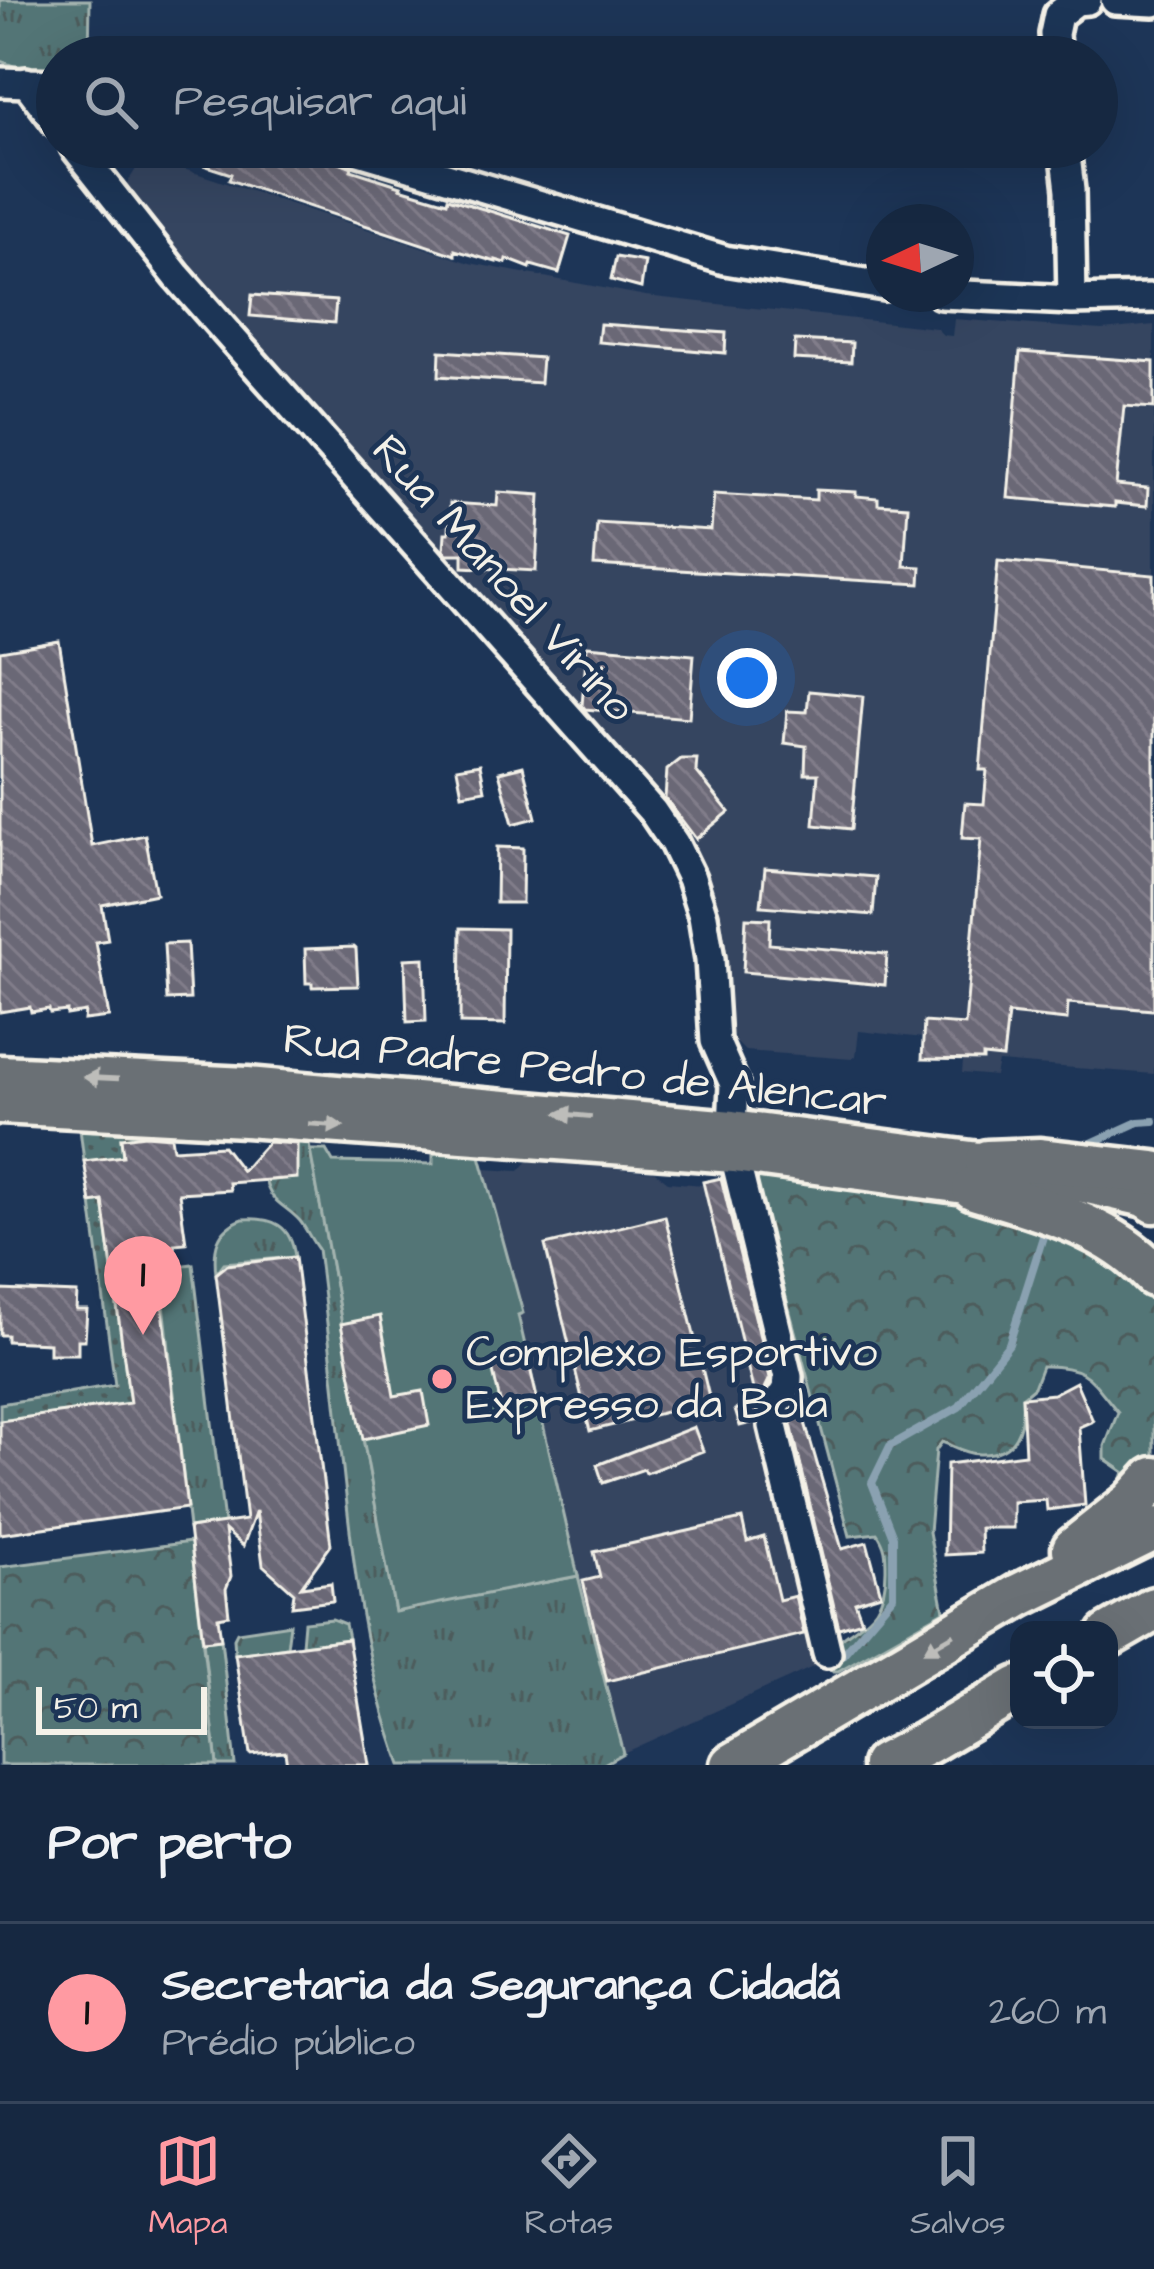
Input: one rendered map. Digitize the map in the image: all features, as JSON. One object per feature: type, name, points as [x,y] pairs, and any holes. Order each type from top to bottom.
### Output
[{"type":"highway","points":[[980,1175],[1040,1160],[1154,1173]]},
{"type":"highway","points":[[980,1175],[1096,1232],[1130,1252],[1154,1275]]},
{"type":"highway","points":[[1020,1595],[1132,1503],[1154,1479]]},
{"type":"highway","points":[[733,1765],[1020,1595],[1154,1529]]},
{"type":"highway","points":[[1118,1630],[1154,1610]]},
{"type":"highway","points":[[884,1765],[1010,1693]]},
{"type":"main road","name":"Rua Padre Pedro de Alencar","points":[[0,1074],[155,1096],[733,1142],[1145,1198],[1154,1207]]},
{"type":"main road","name":"Rua Padre Pedro de Alencar","points":[[0,1105],[155,1096]]},
{"type":"street","points":[[1054,36],[1058,15],[1076,1],[1087,0]]},
{"type":"street","points":[[1115,0],[1154,2]]},
{"type":"street","points":[[13,82],[36,103]]},
{"type":"street","name":"Rua Manoel Virino","points":[[92,168],[207,310],[653,812],[674,843],[703,916],[715,1041],[734,1084],[733,1142],[788,1377],[786,1390],[772,1411],[773,1426],[827,1653]]},
{"type":"street","points":[[416,168],[725,260],[866,283]]},
{"type":"street","points":[[1067,168],[1072,300]]},
{"type":"street","points":[[974,296],[1154,298]]},
{"type":"shaded area","points":[[137,168],[181,168],[470,263],[646,296],[936,328],[952,336],[954,319],[1102,330],[1154,325],[1154,1074],[998,1062],[995,1076],[962,1073],[964,1051],[946,1058],[922,1056],[923,1038],[859,1031],[852,1059],[745,1051],[730,1027],[726,948],[715,894],[682,826],[164,235],[126,185]]},
{"type":"shaded area","points":[[529,1160],[655,1172],[668,1182],[704,1185],[824,1662],[623,1753],[555,1481],[517,1314],[522,1312],[483,1169],[519,1171]]},
{"type":"green space","points":[[0,0],[90,0],[89,36],[36,36],[36,68],[0,61]]},
{"type":"green space","points":[[80,1129],[144,1132],[146,1151],[121,1138],[124,1167],[84,1161]]},
{"type":"green space","points":[[271,1139],[308,1139],[395,1611],[578,1576],[623,1753],[602,1765],[401,1765],[362,1614],[318,1249],[300,1221],[271,1194],[266,1181],[295,1177],[297,1142]]},
{"type":"green space","name":"Complexo Esportivo Expresso da Bola","points":[[310,1150],[326,1150],[333,1162],[433,1164],[433,1152],[480,1156],[523,1313],[518,1315],[578,1576],[395,1612]]},
{"type":"green space","points":[[753,1174],[944,1199],[1029,1216],[1154,1285],[1154,1459],[1119,1487],[1124,1472],[1105,1459],[1118,1412],[1079,1372],[1042,1366],[1034,1387],[1022,1397],[1022,1419],[1010,1444],[981,1454],[942,1442],[936,1450],[929,1532],[944,1611],[838,1671],[832,1671],[827,1659],[879,1604],[885,1550],[877,1533],[850,1536]]},
{"type":"green space","points":[[103,1201],[130,1403],[0,1421],[0,1404],[115,1385],[91,1203]]},
{"type":"green space","points":[[243,1219],[279,1225],[295,1257],[224,1263],[216,1274],[218,1241],[227,1228]]},
{"type":"green space","points":[[193,1264],[224,1523],[189,1528],[160,1268]]},
{"type":"green space","points":[[191,1542],[217,1765],[0,1765],[0,1567]]},
{"type":"green space","points":[[332,1619],[345,1624],[348,1639],[302,1645],[304,1622]]},
{"type":"green space","points":[[290,1624],[287,1647],[235,1654],[237,1632]]},
{"type":"green space","points":[[221,1639],[235,1765],[217,1765],[203,1641]]},
{"type":"building","points":[[212,168],[352,168],[400,188],[570,236],[559,273],[455,250],[455,255],[229,180],[231,174]]},
{"type":"building","points":[[616,257],[645,262],[641,288],[611,280]]},
{"type":"building","points":[[252,295],[336,301],[334,323],[250,316]]},
{"type":"building","points":[[600,324],[726,333],[725,353],[598,342]]},
{"type":"building","points":[[795,340],[852,343],[851,362],[794,359]]},
{"type":"building","points":[[440,351],[542,358],[540,383],[439,376]]},
{"type":"building","points":[[1020,352],[1154,362],[1154,408],[1124,406],[1116,485],[1148,488],[1147,506],[1008,498]]},
{"type":"building","points":[[816,490],[856,492],[856,496],[878,498],[878,504],[908,506],[904,566],[921,567],[920,584],[594,565],[597,523],[711,530],[714,494],[816,500]]},
{"type":"building","points":[[498,492],[540,495],[536,571],[463,567],[463,554],[444,550],[450,503],[497,506]]},
{"type":"building","points":[[998,561],[1154,575],[1154,1010],[1068,1003],[1067,1020],[1008,1014],[1003,1058],[922,1059],[924,1022],[965,1025],[981,839],[962,838],[965,803],[984,804],[987,770],[980,770]]},
{"type":"building","points":[[59,641],[92,846],[145,835],[156,894],[102,905],[108,940],[96,942],[109,1017],[84,1020],[85,1012],[31,1012],[30,1007],[0,1012],[0,651]]},
{"type":"building","points":[[587,646],[694,655],[689,718],[585,709]]},
{"type":"building","points":[[809,691],[863,696],[851,829],[814,825],[818,774],[805,774],[806,746],[784,743],[787,711],[807,712]]},
{"type":"building","points":[[681,759],[697,759],[696,771],[729,812],[696,839],[665,798],[667,770]]},
{"type":"building","points":[[480,764],[485,790],[462,794],[457,768]]},
{"type":"building","points":[[523,766],[536,818],[513,824],[499,772]]},
{"type":"building","points":[[497,847],[523,848],[522,903],[496,903]]},
{"type":"building","points":[[765,868],[876,877],[873,915],[761,906]]},
{"type":"building","points":[[746,918],[770,919],[769,944],[887,954],[885,985],[743,972]]},
{"type":"building","points":[[461,928],[506,929],[505,1024],[460,1023]]},
{"type":"building","points":[[187,943],[190,999],[167,1000],[164,944]]},
{"type":"building","points":[[354,947],[358,986],[312,987],[306,983],[305,949]]},
{"type":"building","points":[[424,958],[426,1021],[407,1022],[405,959]]},
{"type":"building","points":[[171,1137],[173,1149],[223,1146],[242,1171],[268,1142],[297,1144],[297,1178],[229,1183],[230,1190],[179,1193],[186,1243],[174,1244],[177,1266],[158,1269],[187,1508],[0,1534],[0,1421],[130,1403],[103,1201],[91,1203],[84,1161],[123,1156],[121,1138]]},
{"type":"building","points":[[721,1178],[770,1378],[755,1422],[740,1426],[735,1410],[756,1402],[703,1182]]},
{"type":"building","points":[[665,1216],[710,1401],[590,1431],[545,1245]]},
{"type":"building","points":[[295,1257],[331,1545],[301,1587],[331,1583],[333,1601],[292,1606],[294,1593],[263,1565],[256,1511],[243,1546],[225,1530],[231,1576],[226,1589],[229,1615],[218,1617],[221,1639],[203,1641],[189,1528],[246,1520],[216,1274],[227,1265]]},
{"type":"building","points":[[0,1290],[77,1293],[76,1310],[87,1310],[85,1340],[78,1340],[78,1354],[49,1354],[49,1343],[7,1341],[7,1335],[0,1335]]},
{"type":"building","points":[[380,1316],[394,1396],[423,1391],[429,1425],[363,1439],[341,1324]]},
{"type":"building","points":[[527,1355],[538,1403],[502,1410],[491,1363]]},
{"type":"building","points":[[1076,1382],[1093,1421],[1079,1427],[1085,1505],[1047,1510],[1046,1500],[1013,1502],[1013,1528],[980,1528],[981,1553],[945,1555],[947,1464],[1025,1454],[1022,1397],[1053,1394]]},
{"type":"building","points":[[799,1402],[842,1549],[867,1542],[881,1594],[855,1602],[862,1621],[839,1628],[791,1424]]},
{"type":"building","points":[[694,1427],[703,1451],[603,1483],[597,1465]]},
{"type":"building","points":[[742,1519],[747,1542],[764,1537],[779,1600],[795,1596],[804,1634],[607,1681],[583,1581],[600,1577],[594,1552]]},
{"type":"building","points":[[348,1639],[369,1765],[287,1765],[285,1751],[250,1754],[235,1654]]},
{"type":"waterway","points":[[1083,1147],[1138,1122],[1154,1121]]},
{"type":"waterway","points":[[830,1664],[893,1596],[893,1537],[872,1483],[890,1446],[959,1407],[1009,1344],[1047,1224]]},
{"type":"place","name":"Secretaria da Segurança Cidadã","points":[[143,1335]]},
{"type":"place","name":"Complexo Esportivo Expresso da Bola","points":[[442,1379]]}]
